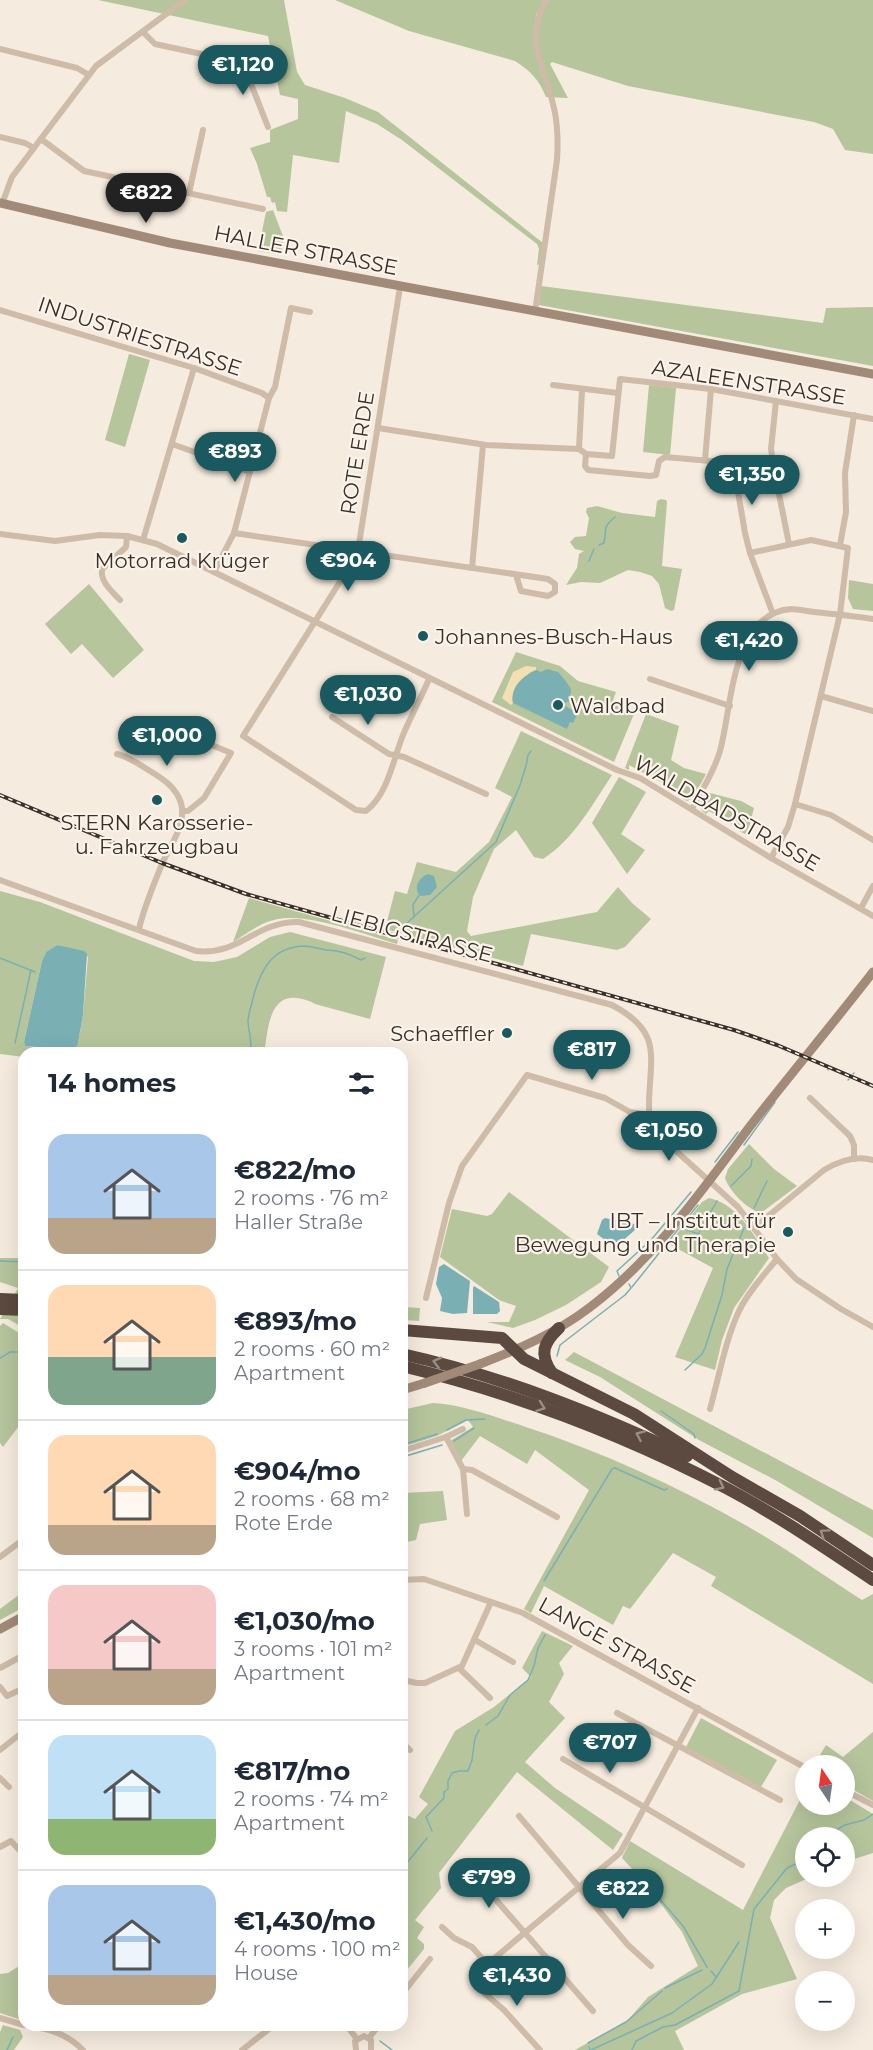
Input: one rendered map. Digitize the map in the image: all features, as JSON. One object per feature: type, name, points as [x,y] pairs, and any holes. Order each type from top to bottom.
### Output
[{"type":"highway","points":[[2,1304],[18,1301]]},
{"type":"highway","points":[[2,1304],[18,1308]]},
{"type":"highway","points":[[552,1373],[545,1360],[544,1349],[547,1340],[559,1328]]},
{"type":"highway","points":[[408,1330],[498,1337],[506,1341],[533,1364],[634,1414],[732,1477],[800,1516],[873,1565]]},
{"type":"highway","points":[[408,1355],[473,1371],[548,1396],[640,1434],[732,1477]]},
{"type":"highway","points":[[408,1367],[461,1380],[520,1400],[658,1455],[726,1488],[791,1526],[873,1580]]},
{"type":"main road","name":"HALLER STRASSE","points":[[1,204],[170,243],[873,374]]},
{"type":"main road","points":[[408,1388],[515,1351],[559,1328],[590,1308],[626,1277],[709,1180],[873,972]]},
{"type":"main road","points":[[0,1629],[18,1619]]},
{"type":"street","points":[[1,204],[10,181],[89,75],[99,64],[185,0]]},
{"type":"street","points":[[535,312],[557,160],[558,138],[555,112],[536,51],[535,33],[539,15],[546,0]]},
{"type":"street","points":[[143,32],[155,44],[258,66]]},
{"type":"street","points":[[0,50],[77,68],[89,75]]},
{"type":"street","points":[[245,63],[244,66],[268,127]]},
{"type":"street","points":[[189,193],[203,130]]},
{"type":"street","points":[[0,137],[25,142],[34,148]]},
{"type":"street","points":[[41,139],[84,171],[263,209]]},
{"type":"street","name":"ROTE ERDE","points":[[396,755],[378,798],[370,808],[361,811],[243,736],[358,550],[400,287]]},
{"type":"street","points":[[214,572],[234,533],[268,398],[275,387],[291,309],[310,312]]},
{"type":"street","name":"INDUSTRIESTRASSE","points":[[0,310],[194,368],[262,393],[268,398]]},
{"type":"street","points":[[143,540],[194,368]]},
{"type":"street","name":"AZALEENSTRASSE","points":[[618,393],[620,380],[711,389],[873,418]]},
{"type":"street","points":[[378,428],[483,445],[579,449],[586,454],[612,456],[618,393],[553,386]]},
{"type":"street","points":[[705,460],[711,389]]},
{"type":"street","points":[[579,449],[582,390]]},
{"type":"street","points":[[776,401],[771,449],[789,544]]},
{"type":"street","points":[[840,545],[846,512],[845,473],[854,415]]},
{"type":"street","points":[[172,444],[250,472]]},
{"type":"street","points":[[472,568],[483,445]]},
{"type":"street","points":[[586,454],[586,469],[650,476],[656,475],[662,458],[733,463],[750,553],[773,614]]},
{"type":"street","points":[[234,533],[551,580],[556,589],[548,596],[521,591],[516,575]]},
{"type":"street","name":"WALDBADSTRASSE","points":[[0,534],[31,540],[55,541],[100,535],[127,536],[157,544],[429,679],[617,770],[640,778],[771,858],[873,916]]},
{"type":"street","points":[[120,600],[109,589],[101,573],[102,569],[126,547],[127,536]]},
{"type":"street","points":[[750,553],[811,540],[848,548],[840,614],[795,804],[788,827],[771,858]]},
{"type":"street","points":[[692,809],[716,766],[740,655],[746,642],[760,623],[773,614],[790,609],[873,619]]},
{"type":"street","points":[[396,755],[429,679]]},
{"type":"street","points":[[650,679],[730,706]]},
{"type":"street","points":[[821,696],[873,711]]},
{"type":"street","points":[[332,717],[389,754],[404,757],[486,794]]},
{"type":"street","points":[[149,719],[231,753],[204,798],[188,812],[182,811]]},
{"type":"street","points":[[117,754],[126,756],[167,781],[176,791],[182,811],[177,834],[162,863],[139,929]]},
{"type":"street","points":[[795,804],[831,815],[873,840]]},
{"type":"street","name":"LIEBIGSTRASSE","points":[[0,880],[187,948],[206,952],[228,949],[276,924],[299,922],[612,1005],[644,1029],[650,1043],[652,1059],[649,1115]]},
{"type":"street","points":[[861,908],[873,886]]},
{"type":"street","points":[[426,1298],[449,1203],[459,1173],[471,1150],[527,1075],[605,1098],[630,1112],[649,1115],[652,1127],[658,1135],[738,1207],[786,1270],[810,1290],[873,1327]]},
{"type":"street","points":[[810,1098],[850,1136],[854,1145],[854,1159]]},
{"type":"street","points":[[755,1227],[824,1170],[843,1161],[873,1160]]},
{"type":"street","points":[[710,1409],[739,1310],[777,1259]]},
{"type":"street","points":[[408,1449],[463,1429]]},
{"type":"street","points":[[446,1437],[463,1469],[467,1514]]},
{"type":"street","points":[[463,1469],[472,1470],[557,1517]]},
{"type":"street","points":[[0,1557],[18,1544]]},
{"type":"street","name":"LANGE STRASSE","points":[[408,1580],[424,1579],[534,1618],[795,1762]]},
{"type":"street","points":[[408,1681],[425,1683],[463,1665],[491,1602]]},
{"type":"street","points":[[475,1640],[513,1662]]},
{"type":"street","points":[[0,1668],[18,1658]]},
{"type":"street","points":[[459,1668],[490,1698]]},
{"type":"street","points":[[0,1687],[7,1696],[18,1691]]},
{"type":"street","points":[[540,2050],[504,2010],[475,1985],[473,1977],[620,1853],[698,1708]]},
{"type":"street","points":[[617,1713],[780,1800]]},
{"type":"street","points":[[0,1750],[18,1736]]},
{"type":"street","points":[[563,1759],[742,1864]]},
{"type":"street","points":[[0,1778],[9,1787]]},
{"type":"street","points":[[855,1796],[873,1806]]},
{"type":"street","points":[[519,1816],[628,1945],[651,1966]]},
{"type":"street","points":[[0,1847],[11,1840],[18,1848]]},
{"type":"street","points":[[470,1870],[594,2012]]},
{"type":"street","points":[[442,1927],[454,1938],[472,1947],[487,1964]]},
{"type":"street","points":[[408,1986],[430,1959]]},
{"type":"street","points":[[0,2018],[18,2023]]},
{"type":"street","points":[[49,2031],[74,2041],[83,2050]]},
{"type":"street","points":[[242,2050],[266,2031]]},
{"type":"street","points":[[351,2031],[357,2039]]},
{"type":"street","points":[[369,2038],[374,2031]]},
{"type":"street","points":[[357,2039],[369,2038]]},
{"type":"street","points":[[369,2038],[372,2043],[370,2050]]},
{"type":"street","points":[[356,2050],[357,2039]]},
{"type":"green space","points":[[98,0],[284,0],[297,72],[305,85],[378,112],[543,243],[540,264],[537,265],[539,249],[537,244],[402,140],[377,124],[346,111],[339,163],[293,155],[287,212],[277,211],[275,202],[272,203],[270,197],[267,197],[250,148],[270,142],[270,130],[298,119],[298,99],[280,95],[268,36]]},
{"type":"green space","points":[[335,0],[544,0],[536,15],[534,39],[541,15],[549,0],[873,0],[873,154],[845,150],[833,129],[814,122],[628,86],[552,62],[550,64],[568,98],[546,97],[534,76],[515,61],[409,31]]},
{"type":"green space","points":[[273,210],[284,239],[281,255],[258,251],[266,212]]},
{"type":"green space","points":[[541,286],[823,323],[826,308],[873,307],[873,366],[539,305]]},
{"type":"green space","points":[[129,354],[150,360],[125,447],[105,440]]},
{"type":"green space","points":[[649,385],[676,388],[670,455],[643,452]]},
{"type":"green space","points":[[661,499],[667,502],[662,566],[682,569],[674,610],[665,608],[659,584],[652,576],[640,572],[628,570],[600,583],[581,582],[566,585],[577,568],[579,554],[584,551],[575,549],[570,542],[575,537],[586,536],[589,518],[587,508],[597,506],[622,513],[655,517],[657,501]]},
{"type":"green space","points":[[849,580],[873,584],[873,611],[853,609],[848,598]]},
{"type":"green space","points":[[89,584],[144,650],[113,678],[82,644],[71,654],[45,624]]},
{"type":"green space","name":"Waldbad","points":[[516,652],[560,666],[578,681],[616,692],[613,700],[620,709],[634,714],[614,762],[492,702]]},
{"type":"green space","points":[[646,714],[679,726],[671,760],[684,768],[706,774],[693,798],[687,801],[683,799],[683,794],[629,765],[629,770],[625,768]]},
{"type":"green space","points":[[521,731],[612,775],[573,832],[543,859],[534,857],[516,830],[494,849],[473,897],[467,931],[471,936],[597,912],[618,887],[651,919],[625,947],[617,950],[531,934],[523,966],[385,929],[395,891],[407,894],[417,862],[456,872],[489,842],[512,797],[495,788]]},
{"type":"green space","points":[[619,777],[646,792],[621,834],[645,850],[627,874],[592,823]]},
{"type":"green space","points":[[706,792],[741,801],[754,808],[747,835],[709,811],[706,814],[702,811],[700,804]]},
{"type":"green space","points":[[0,891],[40,902],[194,961],[214,962],[237,957],[270,937],[290,932],[386,957],[370,1019],[304,999],[287,998],[275,1008],[265,1047],[74,1047],[78,1043],[83,1015],[88,957],[57,945],[46,952],[42,961],[24,1042],[25,1046],[36,1047],[18,1047],[18,1056],[0,1054]]},
{"type":"green space","points":[[249,898],[398,940],[397,944],[336,925],[287,918],[263,924],[233,942]]},
{"type":"green space","points":[[749,1144],[774,1169],[797,1186],[761,1213],[750,1208],[740,1199],[730,1189],[725,1178],[728,1169]]},
{"type":"green space","points":[[509,1192],[609,1267],[601,1282],[566,1305],[513,1328],[487,1322],[509,1322],[516,1306],[499,1300],[440,1257],[452,1209],[487,1216],[492,1214]]},
{"type":"green space","points":[[709,1198],[719,1201],[737,1214],[769,1258],[734,1308],[722,1340],[715,1370],[675,1357],[713,1268],[669,1244],[702,1202]]},
{"type":"green space","points":[[0,1258],[18,1258],[18,1288],[0,1282]]},
{"type":"green space","points":[[18,1288],[18,1325],[8,1319],[0,1319]]},
{"type":"green space","points":[[408,1307],[420,1308],[419,1321],[408,1320]]},
{"type":"green space","points":[[3,1323],[18,1332],[18,1427],[3,1447],[0,1443],[0,1326]]},
{"type":"green space","points":[[574,1352],[873,1510],[873,1538],[777,1481],[699,1440],[600,1377],[565,1360]]},
{"type":"green space","points":[[433,1403],[455,1406],[554,1437],[611,1459],[694,1497],[747,1526],[862,1600],[873,1594],[873,1684],[711,1586],[716,1577],[673,1553],[630,1609],[623,1606],[613,1625],[544,1586],[531,1613],[524,1609],[589,1490],[535,1450],[527,1464],[480,1436],[461,1461],[450,1441],[473,1427],[468,1420],[437,1436],[408,1445],[408,1409]]},
{"type":"green space","points":[[443,1491],[447,1520],[420,1524],[416,1540],[408,1542],[408,1493]]},
{"type":"green space","points":[[18,1596],[18,1610],[0,1620],[0,1609]]},
{"type":"green space","points":[[542,1631],[573,1646],[559,1663],[564,1674],[549,1702],[565,1718],[525,1762],[555,1788],[623,1834],[613,1850],[517,1772],[439,1873],[441,1888],[415,1920],[424,1927],[417,1938],[424,1944],[424,1949],[408,1969],[408,1816],[415,1819],[428,1804],[419,1797],[455,1731],[494,1707],[531,1677],[522,1668]]},
{"type":"green space","points":[[701,1718],[777,1760],[761,1787],[686,1747]]},
{"type":"green space","points":[[873,1732],[873,1801],[855,1791],[855,1755],[845,1755]]},
{"type":"green space","points":[[826,1745],[840,1755],[820,1755]]},
{"type":"green space","points":[[855,1803],[873,1814],[873,1853],[855,1859],[855,1827],[795,1827],[795,1884],[786,1888],[774,1900],[770,1918],[795,1974],[795,1980],[742,1994],[675,2031],[684,2050],[575,2050],[628,2020],[648,1997],[698,1966],[682,1932],[646,1884],[622,1858],[630,1841],[743,1910],[795,1809],[795,1815],[855,1815]]},
{"type":"green space","points":[[18,1967],[18,2019],[0,2013],[0,1974],[8,1973]]},
{"type":"green space","points":[[3,2025],[18,2029],[23,2037],[14,2050],[0,2050],[0,2032]]},
{"type":"sand","points":[[526,666],[536,667],[536,670],[529,673],[512,698],[511,705],[502,698],[513,672]]},
{"type":"water","points":[[547,669],[558,672],[571,689],[570,701],[561,704],[578,713],[567,729],[513,703],[516,687],[526,675],[536,670],[541,672]]},
{"type":"water","points":[[428,874],[434,876],[437,887],[430,895],[421,896],[417,887],[422,878]]},
{"type":"water","points":[[57,945],[84,951],[87,954],[83,1015],[76,1047],[25,1046],[42,961],[46,952]]},
{"type":"water","points":[[605,1218],[635,1224],[636,1229],[614,1247],[597,1234]]},
{"type":"water","points":[[444,1264],[470,1281],[467,1313],[453,1314],[440,1311],[442,1298],[436,1284],[439,1267]]},
{"type":"water","points":[[474,1286],[499,1302],[500,1311],[497,1314],[473,1314]]},
{"type":"waterway","points":[[599,545],[604,543],[606,528],[615,517]]},
{"type":"waterway","points":[[589,561],[594,549]]},
{"type":"waterway","points":[[402,930],[496,842],[520,785],[531,751]]},
{"type":"waterway","points":[[414,917],[413,905],[419,895]]},
{"type":"waterway","points":[[251,1047],[248,1021],[254,994],[265,968],[276,955],[292,948],[309,946],[348,954],[361,960],[365,958]]},
{"type":"waterway","points":[[0,958],[35,972]]},
{"type":"waterway","points":[[15,1043],[31,970]]},
{"type":"waterway","points":[[744,1145],[775,1102]]},
{"type":"waterway","points":[[715,1162],[738,1132]]},
{"type":"waterway","points":[[731,1186],[751,1166],[752,1159]]},
{"type":"waterway","points":[[754,1208],[767,1181]]},
{"type":"waterway","points":[[619,1276],[617,1271],[651,1240],[691,1192]]},
{"type":"waterway","points":[[632,1287],[680,1227],[698,1234],[717,1201]]},
{"type":"waterway","points":[[680,1227],[698,1205]]},
{"type":"waterway","points":[[685,1370],[702,1354],[705,1348],[722,1295],[727,1269],[744,1228]]},
{"type":"waterway","points":[[0,1261],[18,1262]]},
{"type":"waterway","points":[[557,1356],[560,1345],[625,1295],[631,1288],[629,1284]]},
{"type":"waterway","points":[[0,1358],[10,1352],[18,1352]]},
{"type":"waterway","points":[[661,1411],[694,1434],[695,1438]]},
{"type":"waterway","points":[[447,1430],[466,1420],[485,1419]]},
{"type":"waterway","points":[[454,1441],[474,1428]]},
{"type":"waterway","points":[[408,1443],[437,1434]]},
{"type":"waterway","points":[[408,1455],[442,1445]]},
{"type":"waterway","points":[[544,1581],[612,1469],[615,1468],[664,1490],[667,1489]]},
{"type":"waterway","points":[[486,1725],[498,1716],[510,1695],[528,1680],[538,1648],[545,1635]]},
{"type":"waterway","points":[[432,1831],[426,1817],[444,1798],[444,1792],[448,1789],[448,1781],[452,1773],[468,1771],[479,1730]]},
{"type":"waterway","points":[[841,1827],[864,1820],[873,1814]]},
{"type":"waterway","points":[[408,1862],[427,1838]]},
{"type":"waterway","points":[[632,2050],[636,2041],[663,2027],[675,2025],[739,1991],[754,1909],[787,1868],[795,1864]]},
{"type":"waterway","points":[[645,1882],[683,1926],[707,1967]]},
{"type":"waterway","points":[[591,2050],[672,2013],[712,1984],[739,1942]]},
{"type":"waterway","points":[[665,1988],[702,1970]]},
{"type":"waterway","points":[[711,1971],[716,1977]]},
{"type":"waterway","points":[[588,2043],[626,2022],[662,1991]]},
{"type":"waterway","points":[[7,2050],[13,2037]]},
{"type":"waterway","points":[[380,2041],[392,2050]]},
{"type":"railway","points":[[0,795],[162,863],[246,894],[734,1030],[777,1045],[873,1086]]},
{"type":"place","name":"Motorrad Krüger","points":[[182,538]]},
{"type":"place","name":"Johannes-Busch-Haus","points":[[423,636]]},
{"type":"place","name":"Waldbad","points":[[558,705]]},
{"type":"place","name":"STERN Karosserie- u. Fahrzeugbau","points":[[157,800]]},
{"type":"place","name":"Schaeffler","points":[[507,1033]]},
{"type":"place","name":"IBT – Institut für Bewegung und Therapie","points":[[788,1232]]}]
